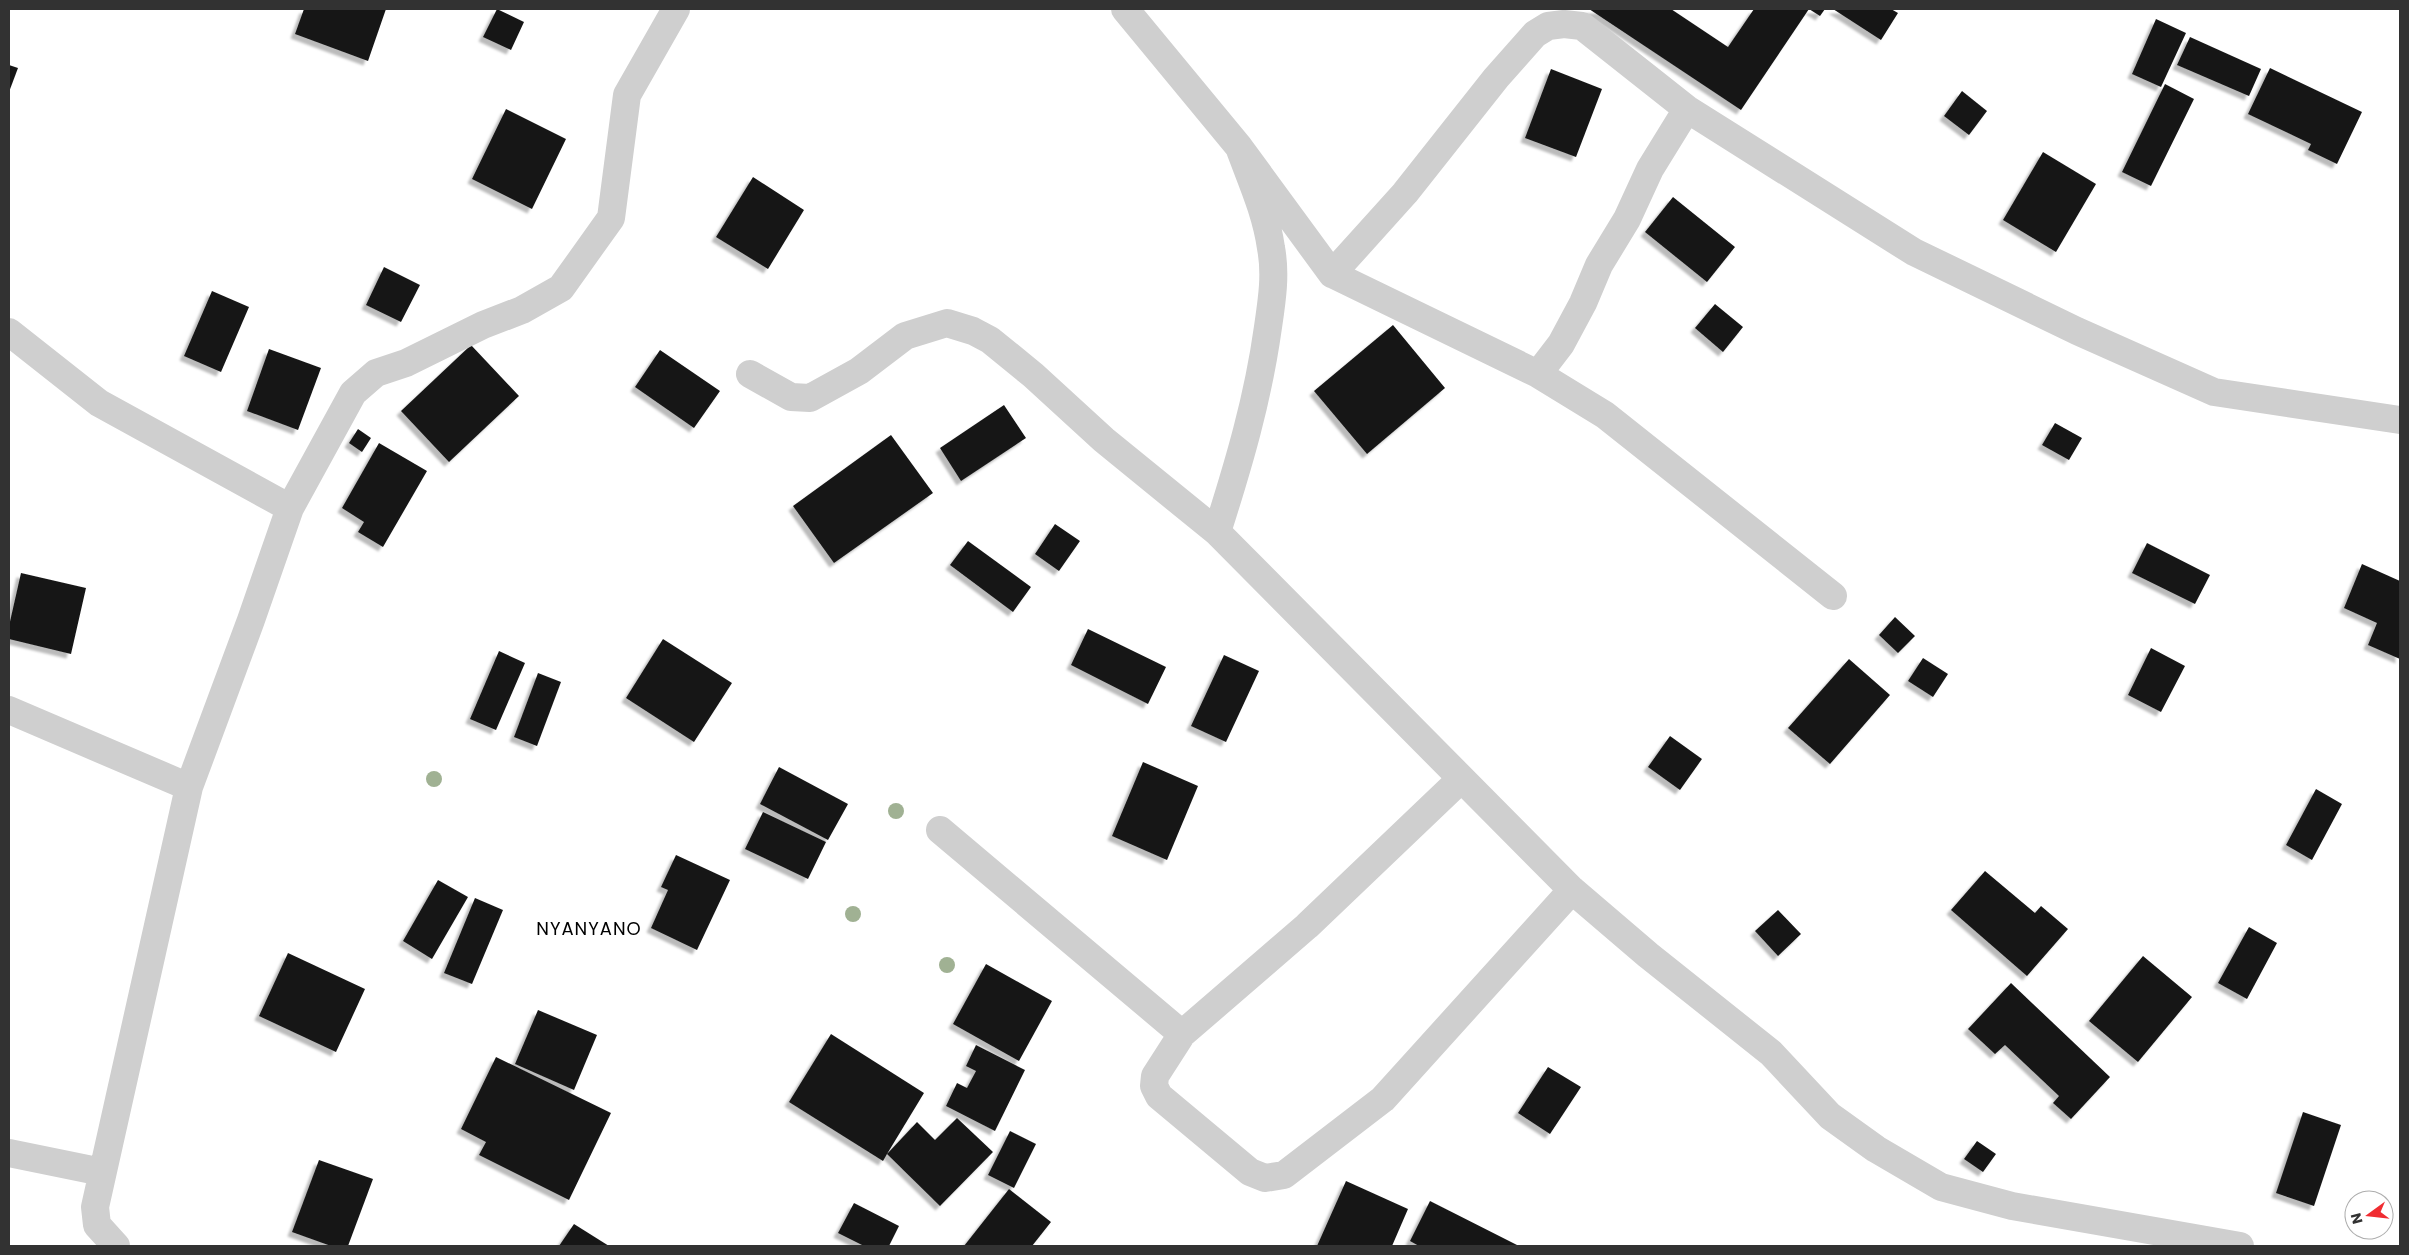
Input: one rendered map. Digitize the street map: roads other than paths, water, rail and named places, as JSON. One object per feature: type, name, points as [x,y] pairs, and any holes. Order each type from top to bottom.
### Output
[{"type":"street","points":[[116,1246],[97,1225],[94,1207],[189,787],[248,629],[290,508],[353,393],[376,373],[406,363],[483,325],[522,310],[562,288],[611,218],[627,95],[676,9]]},
{"type":"street","points":[[1125,9],[1239,147],[1332,274],[1538,374],[1604,415],[1833,596]]},
{"type":"street","points":[[1332,274],[1405,193],[1496,78],[1535,34],[1548,26],[1564,24],[1582,26],[1687,108],[1914,252],[2077,331],[2214,392],[2400,420]]},
{"type":"street","points":[[1538,374],[1561,344],[1582,304],[1599,265],[1627,219],[1650,169],[1687,108]]},
{"type":"street","points":[[1217,532],[1247,436],[1266,346],[1274,285],[1272,248],[1263,211],[1239,147]]},
{"type":"street","points":[[750,374],[791,397],[810,398],[859,371],[905,336],[947,323],[973,330],[990,340],[1033,375],[1104,440],[1217,532],[1572,890],[1648,955],[1771,1053],[1830,1116],[1876,1149],[1941,1187],[2012,1206],[2240,1246]]},
{"type":"street","points":[[9,332],[99,403],[290,508]]},
{"type":"street","points":[[9,710],[189,787]]},
{"type":"street","points":[[1461,779],[1306,926],[1182,1034],[1155,1076],[1154,1086],[1159,1096],[1250,1172],[1266,1178],[1284,1175],[1383,1099],[1572,890]]},
{"type":"street","points":[[940,830],[1182,1034]]},
{"type":"street","points":[[9,1153],[102,1172]]},
{"type":"district","name":"NYANYANO","points":[[589,929]]}]
